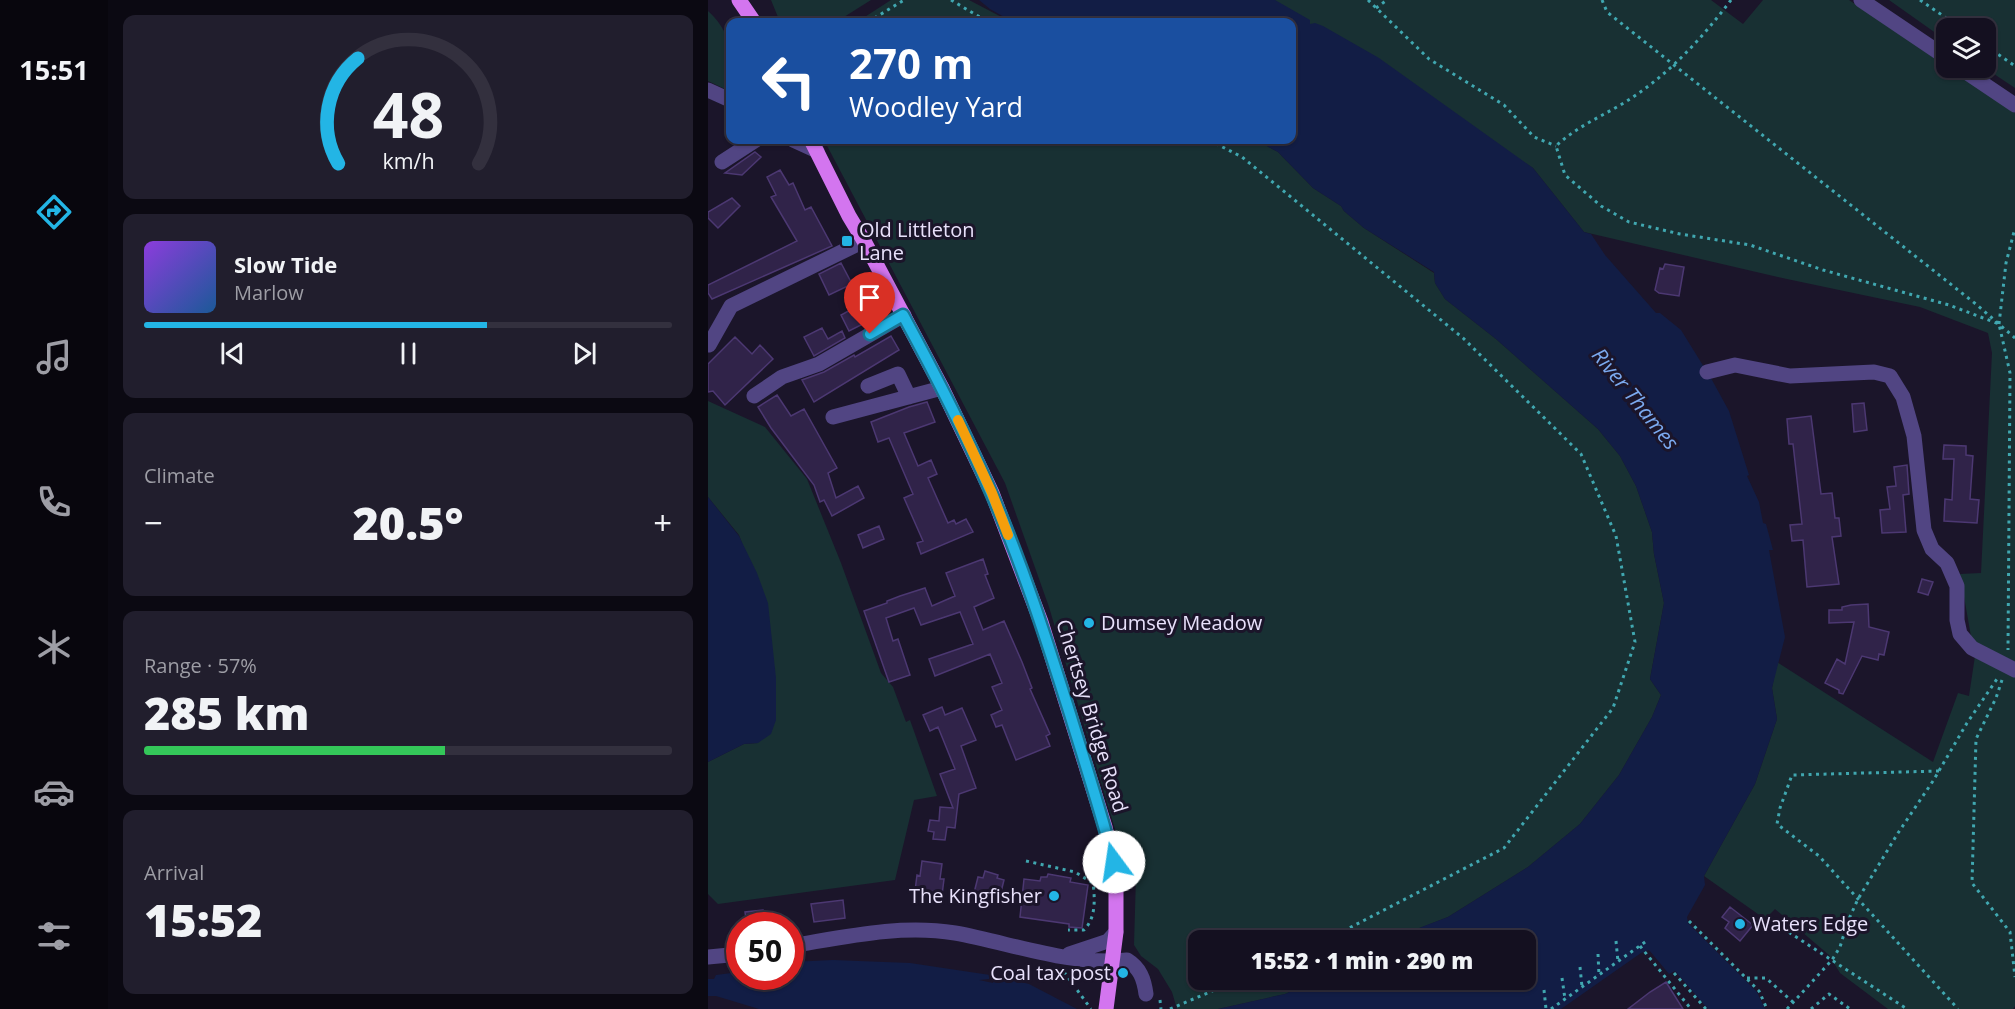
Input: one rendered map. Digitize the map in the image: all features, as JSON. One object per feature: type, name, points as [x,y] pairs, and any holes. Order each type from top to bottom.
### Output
[{"type":"main road","points":[[739,0],[752,18]]},
{"type":"main road","points":[[749,0],[753,18]]},
{"type":"main road","name":"Chertsey Bridge Road","points":[[814,145],[849,216],[942,388],[992,493],[1041,622],[1114,862],[1116,932],[1107,1002]]},
{"type":"street","points":[[1861,0],[1936,51]]},
{"type":"street","points":[[1975,78],[2015,105]]},
{"type":"street","points":[[708,90],[726,97]]},
{"type":"street","points":[[722,162],[750,144]]},
{"type":"street","points":[[709,345],[731,306],[864,241]]},
{"type":"street","points":[[754,396],[782,377],[819,364],[903,315]]},
{"type":"street","points":[[1707,372],[1735,365],[1790,376],[1874,372],[1890,376],[1903,397],[1914,436],[1924,530],[1932,549],[1947,563],[1957,586],[1957,620],[1960,634],[1972,648],[2010,668]]},
{"type":"street","points":[[868,386],[897,374],[909,397]]},
{"type":"street","points":[[833,417],[942,388]]},
{"type":"street","points":[[804,944],[870,932],[914,930],[954,933],[1062,962],[1127,960],[1133,964],[1142,977],[1146,994]]},
{"type":"street","points":[[1062,962],[1108,941],[1116,932]]},
{"type":"street","points":[[708,957],[726,955]]},
{"type":"path","points":[[875,18],[904,0]]},
{"type":"path","points":[[951,0],[981,18]]},
{"type":"path","points":[[1368,0],[1429,59],[1504,105],[1534,137],[1556,146]]},
{"type":"path","points":[[1376,8],[1387,0]]},
{"type":"path","points":[[1602,0],[1607,12],[1977,305],[2015,338]]},
{"type":"path","points":[[1556,146],[1566,136],[1633,97],[1673,66],[1687,53],[1731,0]]},
{"type":"path","points":[[1920,0],[1946,18]]},
{"type":"path","points":[[1996,53],[2015,66]]},
{"type":"path","points":[[1217,144],[1242,157],[1463,338],[1581,454],[1616,536],[1635,642],[1613,708],[1504,848],[1345,930]]},
{"type":"path","points":[[1556,146],[1565,175],[1601,206],[1629,222],[1680,234],[1750,245],[1822,270],[1949,305],[1999,324]]},
{"type":"path","points":[[2015,228],[2006,263],[1999,324],[2010,374],[2008,659],[2010,668],[1976,739],[1972,883],[2010,932],[2015,977]]},
{"type":"path","points":[[1787,1009],[1832,960],[1840,947],[1858,899],[1898,832],[1939,771],[1967,723],[2010,668]]},
{"type":"path","points":[[1939,771],[1792,775],[1780,808],[1777,824],[1820,856],[1958,1009]]},
{"type":"path","points":[[1026,861],[1075,872],[1093,883],[1091,914],[1084,930],[1068,930]]},
{"type":"path","points":[[1770,920],[1907,1009]]},
{"type":"path","points":[[1689,921],[1760,991],[1767,1009]]},
{"type":"path","points":[[1544,990],[1548,1009],[1648,940]]},
{"type":"path","points":[[1616,941],[1618,962]]},
{"type":"path","points":[[1640,946],[1690,1009]]},
{"type":"path","points":[[1598,954],[1599,975]]},
{"type":"path","points":[[1062,962],[1091,1009]]},
{"type":"path","points":[[1580,967],[1582,987]]},
{"type":"path","points":[[1674,973],[1706,1009]]},
{"type":"path","points":[[1562,978],[1565,999]]},
{"type":"path","points":[[1747,978],[1766,978],[1794,1002]]},
{"type":"path","points":[[1170,1009],[1215,990]]},
{"type":"path","points":[[1811,1009],[1829,994],[1850,1009]]},
{"type":"green space","points":[[771,0],[871,0],[842,18],[778,18]]},
{"type":"green space","points":[[891,0],[969,0],[1003,18],[863,18]]},
{"type":"green space","points":[[1267,0],[1711,0],[1743,24],[1763,0],[1849,0],[1936,59],[1936,78],[1964,78],[2015,113],[2015,662],[1972,642],[1960,574],[1981,573],[1992,353],[1988,333],[1920,307],[1584,232],[1533,168]]},
{"type":"green space","points":[[1889,0],[2015,0],[2015,88],[1996,75],[1996,18],[1936,18],[1936,33]]},
{"type":"green space","points":[[708,11],[726,36],[726,88],[708,81]]},
{"type":"green space","points":[[826,144],[1263,144],[1278,152],[1313,188],[1341,206],[1364,228],[1434,273],[1435,283],[1445,299],[1496,339],[1598,429],[1620,456],[1636,486],[1652,532],[1664,603],[1650,679],[1661,695],[1652,717],[1619,775],[1580,824],[1528,867],[1448,917],[1415,930],[1188,930],[1188,990],[1294,990],[1218,1009],[1177,1009],[1172,992],[1158,969],[1141,956],[1134,945],[1136,876],[1120,846],[1049,607],[1005,483]]},
{"type":"green space","points":[[708,401],[765,427],[807,479],[841,563],[881,673],[893,687],[906,722],[910,720],[937,796],[914,800],[895,880],[718,904],[708,894],[708,762],[744,744],[758,743],[742,543],[739,535],[708,497]]},
{"type":"green space","points":[[1975,656],[2015,676],[2015,1006],[2013,1009],[1888,1009],[1840,973],[1829,955],[1775,909],[1765,919],[1704,876],[1755,784],[1777,719],[1772,688],[1777,662],[1933,762],[1958,693],[1969,696]]},
{"type":"water","name":"River Thames","points":[[979,0],[1275,0],[1310,20],[1310,24],[1323,26],[1379,58],[1533,168],[1584,232],[1591,234],[1605,255],[1656,313],[1660,313],[1681,330],[1729,411],[1749,475],[1747,476],[1759,502],[1763,523],[1766,524],[1773,550],[1769,550],[1785,637],[1772,688],[1777,719],[1755,784],[1704,876],[1705,885],[1687,917],[1688,923],[1757,992],[1765,1009],[1708,1009],[1675,971],[1669,974],[1649,950],[1641,953],[1561,1009],[1218,1009],[1294,990],[1536,990],[1536,930],[1414,930],[1448,917],[1528,867],[1580,824],[1619,775],[1652,717],[1661,695],[1650,679],[1664,603],[1652,532],[1636,486],[1620,456],[1598,429],[1496,339],[1445,299],[1435,283],[1434,272],[1364,228],[1341,206],[1313,188],[1278,152],[1263,144],[1296,144],[1296,18],[1006,18]]},
{"type":"water","points":[[708,497],[739,536],[757,573],[768,603],[776,678],[776,720],[771,734],[758,743],[744,744],[708,762]]},
{"type":"water","points":[[833,960],[910,963],[990,975],[989,979],[979,980],[993,983],[992,975],[1029,984],[1077,1009],[759,1009],[716,996],[708,996],[708,979],[726,974],[726,990],[804,990],[804,961]]},
{"type":"building","points":[[755,152],[761,157],[742,175],[725,173]]},
{"type":"building","points":[[780,170],[789,185],[793,183],[805,210],[811,207],[832,246],[712,299],[708,293],[708,285],[797,241],[771,197],[776,195],[767,177]]},
{"type":"building","points":[[732,198],[740,206],[718,228],[708,218],[708,212]]},
{"type":"building","points":[[841,263],[852,284],[829,295],[819,274]]},
{"type":"building","points":[[1665,264],[1684,267],[1679,296],[1659,293],[1655,290],[1660,268],[1663,269]]},
{"type":"building","points":[[863,303],[871,320],[849,331],[841,315]]},
{"type":"building","points":[[822,328],[828,339],[842,331],[845,338],[814,356],[804,337]]},
{"type":"building","points":[[891,336],[899,350],[814,402],[802,380],[824,372],[854,355],[855,357]]},
{"type":"building","points":[[735,337],[752,354],[760,345],[773,359],[725,405],[713,391],[708,392],[708,364]]},
{"type":"building","points":[[777,395],[791,416],[804,409],[837,468],[828,473],[836,498],[858,486],[864,498],[832,516],[824,500],[820,502],[814,485],[758,407]]},
{"type":"building","points":[[927,402],[935,422],[904,433],[918,466],[931,460],[937,474],[928,478],[948,523],[954,520],[956,524],[966,519],[973,532],[921,554],[917,543],[923,541],[904,498],[913,494],[889,438],[878,442],[871,422]]},
{"type":"building","points":[[1864,403],[1867,430],[1854,432],[1852,404]]},
{"type":"building","points":[[1811,416],[1821,494],[1832,493],[1835,518],[1839,518],[1841,536],[1832,537],[1839,584],[1807,587],[1803,540],[1792,541],[1790,525],[1802,524],[1793,444],[1789,444],[1787,419]]},
{"type":"building","points":[[1944,445],[1966,446],[1966,455],[1973,456],[1970,499],[1979,500],[1977,523],[1944,521],[1945,499],[1952,500],[1954,459],[1943,459]]},
{"type":"building","points":[[1907,465],[1909,494],[1903,495],[1906,532],[1882,533],[1880,510],[1890,509],[1887,487],[1896,486],[1894,467]]},
{"type":"building","points":[[879,526],[884,539],[863,548],[858,535]]},
{"type":"building","points":[[983,559],[988,574],[985,575],[994,598],[974,607],[983,630],[1004,621],[1050,734],[1046,736],[1050,746],[1016,760],[1002,725],[996,727],[991,715],[1002,710],[992,687],[1002,683],[990,654],[935,676],[929,659],[973,644],[960,612],[921,625],[914,608],[886,618],[893,641],[898,639],[910,675],[889,682],[864,611],[925,588],[932,606],[955,596],[946,573]]},
{"type":"building","points":[[1922,579],[1933,582],[1928,595],[1918,592]]},
{"type":"building","points":[[1868,604],[1869,627],[1889,632],[1884,655],[1879,654],[1878,660],[1862,656],[1843,694],[1839,693],[1839,690],[1825,683],[1837,659],[1845,664],[1854,622],[1829,623],[1829,610],[1842,610],[1842,607]]},
{"type":"building","points":[[942,707],[945,715],[962,708],[976,740],[961,746],[976,788],[959,794],[955,828],[947,827],[945,840],[933,839],[934,832],[928,831],[930,820],[939,821],[940,807],[953,808],[940,774],[955,769],[938,727],[930,731],[923,715]]},
{"type":"building","points":[[922,861],[942,864],[940,879],[944,879],[942,895],[915,891]]},
{"type":"building","points":[[985,871],[998,875],[997,878],[1004,880],[998,904],[973,897],[978,877],[983,878]]},
{"type":"building","name":"The Kingfisher","points":[[1048,874],[1071,878],[1070,882],[1088,885],[1082,928],[1020,917],[1024,879],[1040,881],[1041,877],[1047,877]]},
{"type":"building","points":[[843,900],[845,918],[814,922],[811,904]]},
{"type":"building","name":"Waters Edge","points":[[1730,907],[1753,925],[1740,941],[1725,928],[1729,922],[1722,917]]},
{"type":"building","points":[[1666,982],[1683,1009],[1628,1009],[1650,992]]},
{"type":"slow traffic","points":[[958,420],[992,493],[1008,535]]},
{"type":"place","name":"Old Littleton Lane","points":[[847,241]]},
{"type":"place","name":"Dumsey Meadow","points":[[1089,623]]},
{"type":"place","name":"The Kingfisher","points":[[1054,896]]},
{"type":"place","name":"Waters Edge","points":[[1740,924]]},
{"type":"place","name":"Coal tax post","points":[[1123,973]]},
{"type":"route","points":[[870,334],[903,315],[942,388],[992,493],[1041,622],[1114,862]]}]
